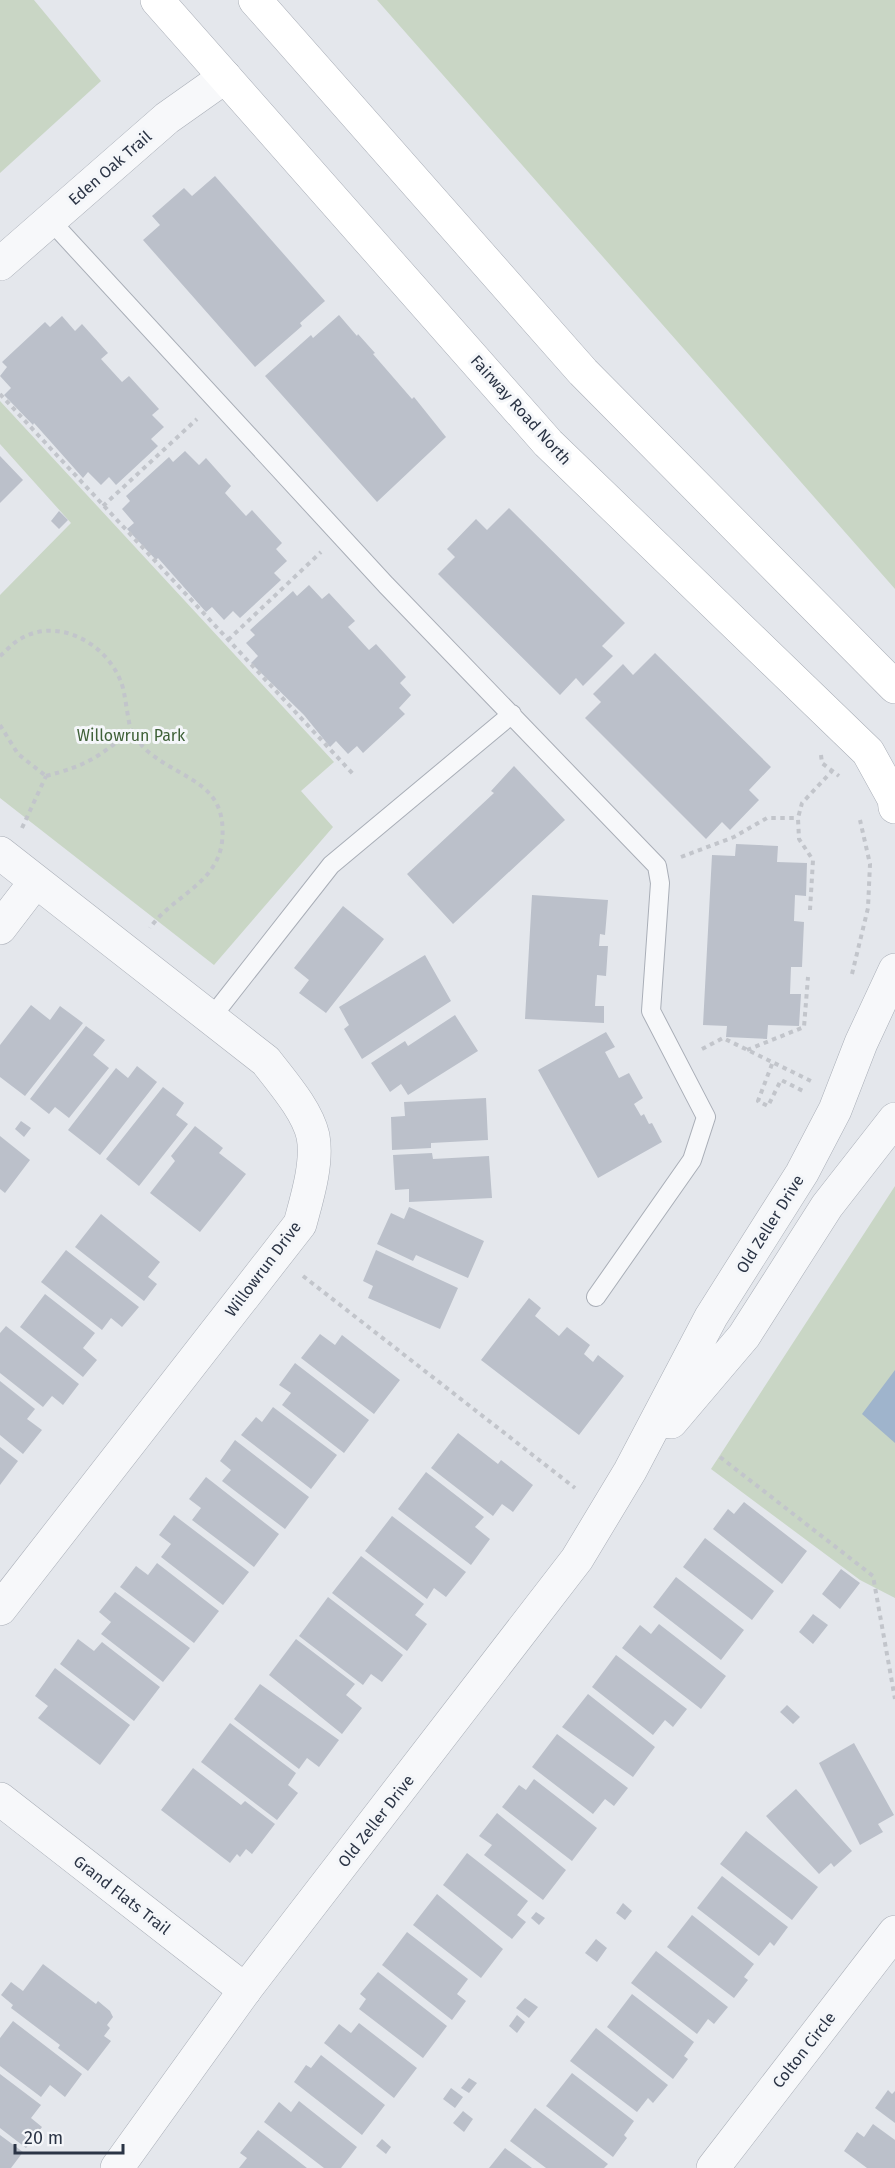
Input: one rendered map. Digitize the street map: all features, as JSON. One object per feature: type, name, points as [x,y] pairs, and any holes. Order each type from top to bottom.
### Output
[{"type":"main road","name":"Fairway Road North","points":[[157,0],[548,443],[868,752],[894,799],[895,807]]},
{"type":"main road","points":[[255,0],[583,372],[895,687]]},
{"type":"street","name":"Eden Oak Trail","points":[[0,264],[167,118],[225,77]]},
{"type":"street","name":"Willowrun Drive","points":[[0,1610],[300,1224],[312,1182],[313,1136],[294,1097],[266,1061],[2,855]]},
{"type":"street","points":[[0,928],[36,881]]},
{"type":"street","name":"Old Zeller Drive","points":[[117,2168],[245,1990],[577,1558],[630,1471],[711,1317],[802,1173],[835,1110],[861,1043],[895,970]]},
{"type":"street","name":"Old Zeller Drive","points":[[630,1471],[744,1336],[827,1206],[895,1119]]},
{"type":"street","name":"Grand Flats Trail","points":[[0,1799],[245,1990]]},
{"type":"street","name":"Colton Circle","points":[[713,2168],[895,1932]]},
{"type":"lane","points":[[50,220],[386,585],[657,866],[660,883],[651,1011],[706,1117],[692,1160],[596,1297]]},
{"type":"lane","points":[[211,1018],[331,865],[512,714]]},
{"type":"path","points":[[0,394],[353,774]]},
{"type":"path","points":[[103,506],[199,417]]},
{"type":"path","points":[[228,640],[324,550]]},
{"type":"path","points":[[0,656],[19,640],[48,631],[77,634],[104,654],[121,679],[128,704],[130,731],[150,754],[189,776],[213,795],[222,826],[222,844],[213,867],[195,887],[153,924],[131,956]]},
{"type":"path","points":[[0,725],[18,754],[46,776]]},
{"type":"path","points":[[2,855],[25,824],[46,776],[97,759],[130,731]]},
{"type":"path","points":[[810,910],[813,860],[799,839],[798,818],[802,803],[832,771]]},
{"type":"path","points":[[851,976],[868,908],[870,864],[858,812]]},
{"type":"path","points":[[657,866],[734,837],[767,818],[798,818]]},
{"type":"path","points":[[747,1050],[804,1027],[808,977]]},
{"type":"path","points":[[696,1052],[723,1038],[772,1064],[815,1083]]},
{"type":"path","points":[[772,1064],[758,1101],[768,1106],[781,1080],[809,1095]]},
{"type":"path","points":[[298,1272],[575,1488]]},
{"type":"path","points":[[720,1457],[873,1576],[895,1699]]},
{"type":"green space","points":[[0,0],[34,0],[101,81],[0,173]]},
{"type":"green space","points":[[377,0],[895,0],[895,589]]},
{"type":"green space","name":"Willowrun Park","points":[[0,401],[334,762],[301,791],[333,827],[214,965],[0,798],[0,595],[71,523],[0,444]]},
{"type":"green space","points":[[895,1186],[895,1598],[860,1580],[711,1469]]},
{"type":"water","points":[[895,1370],[895,1443],[862,1414]]},
{"type":"building","points":[[215,176],[325,301],[300,323],[302,326],[255,367],[143,240],[160,225],[152,216],[184,188],[192,196]]},
{"type":"building","points":[[339,315],[375,353],[373,354],[412,399],[414,397],[446,437],[377,502],[265,376],[311,335],[313,338]]},
{"type":"building","points":[[62,316],[75,331],[82,324],[108,353],[101,359],[122,382],[129,376],[159,409],[152,415],[164,427],[151,439],[158,446],[116,485],[109,477],[101,485],[88,472],[83,478],[34,423],[33,425],[4,395],[11,388],[0,376],[7,367],[2,362],[45,322],[50,327]]},
{"type":"building","points":[[185,451],[199,465],[206,458],[231,486],[225,493],[246,516],[252,510],[282,543],[276,549],[287,561],[274,573],[281,580],[240,618],[233,611],[224,620],[212,607],[206,612],[158,558],[156,560],[127,529],[134,523],[122,509],[130,501],[126,496],[169,457],[173,462]]},
{"type":"building","points":[[0,456],[23,480],[0,503]]},
{"type":"building","points":[[509,508],[625,623],[602,646],[613,656],[583,686],[576,678],[560,695],[438,574],[455,557],[447,549],[476,519],[487,530]]},
{"type":"building","points":[[59,511],[68,520],[59,529],[51,521]]},
{"type":"building","points":[[309,585],[322,599],[329,593],[355,621],[348,627],[369,650],[376,644],[406,677],[400,683],[411,695],[399,708],[405,714],[363,753],[357,746],[348,754],[336,741],[330,747],[304,715],[251,663],[258,656],[246,643],[255,635],[250,630],[293,591],[297,596]]},
{"type":"building","points":[[655,653],[771,767],[749,790],[759,800],[730,830],[722,822],[706,839],[585,718],[601,702],[593,694],[623,664],[633,675]]},
{"type":"building","points":[[514,766],[565,820],[453,924],[407,874],[494,793],[491,791]]},
{"type":"building","points":[[736,844],[778,846],[777,862],[807,863],[806,896],[795,895],[794,921],[804,922],[802,967],[791,967],[790,994],[801,994],[799,1026],[768,1025],[767,1039],[726,1037],[727,1026],[703,1025],[712,855],[735,856]]},
{"type":"building","points":[[532,895],[608,900],[605,935],[600,934],[599,946],[608,946],[606,976],[597,975],[595,1006],[604,1006],[604,1023],[525,1019]]},
{"type":"building","points":[[343,906],[384,939],[326,1013],[299,993],[309,980],[294,968]]},
{"type":"building","points":[[425,955],[451,1001],[362,1059],[344,1029],[349,1025],[339,1007]]},
{"type":"building","points":[[31,1005],[50,1020],[60,1006],[83,1023],[25,1096],[0,1077],[0,1045]]},
{"type":"building","points":[[455,1015],[478,1051],[408,1095],[401,1084],[390,1092],[371,1063],[405,1041],[408,1046]]},
{"type":"building","points":[[86,1026],[105,1040],[93,1055],[109,1068],[69,1118],[55,1107],[49,1114],[30,1099]]},
{"type":"building","points":[[606,1032],[615,1047],[605,1052],[619,1078],[629,1073],[643,1098],[634,1104],[641,1116],[644,1114],[649,1124],[652,1123],[662,1142],[598,1178],[538,1070]]},
{"type":"building","points":[[137,1066],[157,1082],[100,1155],[68,1130],[116,1068],[128,1078]]},
{"type":"building","points":[[163,1087],[184,1103],[176,1115],[188,1124],[139,1186],[106,1159]]},
{"type":"building","points":[[486,1098],[488,1140],[431,1143],[431,1148],[392,1150],[391,1117],[405,1116],[404,1102]]},
{"type":"building","points":[[21,1121],[31,1128],[24,1137],[15,1129]]},
{"type":"building","points":[[195,1126],[223,1148],[219,1153],[246,1174],[200,1232],[150,1193],[175,1161],[171,1156]]},
{"type":"building","points":[[0,1136],[30,1160],[5,1193],[0,1189]]},
{"type":"building","points":[[432,1153],[433,1159],[489,1156],[492,1198],[409,1202],[409,1189],[395,1190],[393,1155]]},
{"type":"building","points":[[409,1207],[484,1241],[468,1278],[416,1255],[413,1261],[377,1244],[391,1213],[404,1219]]},
{"type":"building","points":[[101,1214],[160,1262],[148,1277],[157,1284],[144,1301],[75,1247]]},
{"type":"building","points":[[66,1250],[139,1307],[122,1327],[111,1318],[102,1330],[41,1282]]},
{"type":"building","points":[[376,1250],[458,1288],[440,1329],[368,1298],[373,1286],[363,1281]]},
{"type":"building","points":[[45,1294],[95,1333],[83,1348],[97,1360],[83,1377],[20,1327]]},
{"type":"building","points":[[529,1298],[541,1308],[535,1316],[559,1336],[567,1327],[590,1345],[584,1354],[593,1362],[598,1355],[624,1376],[579,1435],[481,1360]]},
{"type":"building","points":[[6,1326],[79,1384],[63,1405],[52,1396],[43,1407],[0,1373],[0,1333]]},
{"type":"building","points":[[320,1334],[335,1345],[342,1335],[400,1380],[374,1414],[301,1358]]},
{"type":"building","points":[[295,1363],[369,1420],[344,1453],[282,1405],[291,1393],[279,1385]]},
{"type":"building","points":[[0,1381],[35,1409],[27,1419],[42,1430],[23,1454],[0,1435]]},
{"type":"building","points":[[273,1407],[337,1455],[311,1489],[241,1435],[256,1417],[262,1422]]},
{"type":"building","points":[[458,1433],[498,1464],[501,1460],[533,1485],[513,1512],[502,1504],[493,1516],[431,1468]]},
{"type":"building","points":[[235,1440],[309,1497],[285,1529],[222,1481],[231,1470],[220,1461]]},
{"type":"building","points":[[0,1447],[18,1461],[0,1485]]},
{"type":"building","points":[[426,1472],[484,1517],[475,1527],[490,1539],[471,1565],[398,1509]]},
{"type":"building","points":[[206,1477],[279,1534],[254,1567],[192,1520],[201,1508],[189,1499]]},
{"type":"building","points":[[744,1502],[807,1551],[782,1584],[713,1529],[728,1509],[734,1514]]},
{"type":"building","points":[[174,1515],[249,1572],[223,1605],[161,1557],[171,1544],[159,1535]]},
{"type":"building","points":[[392,1516],[466,1572],[446,1597],[434,1588],[427,1599],[365,1551]]},
{"type":"building","points":[[705,1538],[774,1591],[752,1620],[683,1567]]},
{"type":"building","points":[[361,1556],[424,1604],[415,1615],[427,1624],[407,1651],[332,1593]]},
{"type":"building","points":[[157,1563],[219,1611],[194,1643],[120,1587],[136,1566],[148,1575]]},
{"type":"building","points":[[841,1569],[860,1583],[840,1609],[822,1594]]},
{"type":"building","points":[[676,1577],[744,1630],[721,1660],[653,1607]]},
{"type":"building","points":[[115,1592],[190,1648],[163,1682],[101,1634],[111,1622],[99,1612]]},
{"type":"building","points":[[328,1597],[403,1655],[382,1682],[371,1674],[363,1685],[299,1636]]},
{"type":"building","points":[[813,1614],[828,1625],[813,1644],[799,1632]]},
{"type":"building","points":[[659,1624],[726,1676],[701,1709],[622,1648],[640,1625],[651,1634]]},
{"type":"building","points":[[78,1639],[94,1651],[102,1642],[160,1687],[134,1721],[60,1664]]},
{"type":"building","points":[[296,1639],[355,1684],[346,1695],[362,1708],[342,1734],[269,1675]]},
{"type":"building","points":[[616,1655],[687,1709],[673,1727],[665,1720],[653,1735],[592,1687]]},
{"type":"building","points":[[55,1668],[130,1725],[100,1765],[38,1718],[48,1706],[35,1696]]},
{"type":"building","points":[[260,1684],[339,1740],[319,1767],[307,1758],[299,1769],[234,1719]]},
{"type":"building","points":[[588,1694],[655,1747],[633,1777],[562,1727]]},
{"type":"building","points":[[787,1705],[800,1717],[793,1724],[780,1712]]},
{"type":"building","points":[[230,1723],[296,1773],[288,1785],[298,1793],[277,1820],[201,1762]]},
{"type":"building","points":[[557,1734],[628,1788],[614,1806],[605,1799],[593,1814],[532,1767]]},
{"type":"building","points":[[854,1743],[894,1815],[878,1824],[883,1832],[860,1845],[819,1763]]},
{"type":"building","points":[[193,1768],[241,1805],[245,1801],[275,1824],[252,1854],[246,1849],[240,1857],[237,1854],[230,1863],[161,1810]]},
{"type":"building","points":[[534,1779],[597,1828],[572,1861],[502,1807],[519,1785],[526,1790]]},
{"type":"building","points":[[796,1789],[852,1851],[834,1867],[831,1863],[819,1874],[766,1816]]},
{"type":"building","points":[[497,1813],[566,1870],[543,1900],[484,1855],[492,1845],[479,1836]]},
{"type":"building","points":[[746,1831],[818,1887],[792,1920],[720,1864]]},
{"type":"building","points":[[467,1853],[528,1901],[517,1915],[526,1922],[512,1939],[443,1885]]},
{"type":"building","points":[[722,1876],[788,1927],[774,1946],[770,1942],[759,1956],[697,1908]]},
{"type":"building","points":[[437,1894],[503,1949],[481,1978],[413,1925]]},
{"type":"building","points":[[623,1903],[632,1911],[625,1920],[616,1913]]},
{"type":"building","points":[[536,1912],[545,1918],[539,1925],[531,1918]]},
{"type":"building","points":[[692,1915],[754,1964],[744,1977],[748,1980],[734,1998],[667,1947]]},
{"type":"building","points":[[407,1932],[468,1979],[457,1994],[466,2001],[452,2020],[382,1965]]},
{"type":"building","points":[[596,1939],[607,1948],[597,1962],[585,1953]]},
{"type":"building","points":[[656,1951],[728,2007],[714,2024],[708,2019],[697,2034],[631,1983]]},
{"type":"building","points":[[43,1964],[96,2004],[98,2001],[110,2011],[113,2017],[107,2025],[110,2028],[104,2036],[111,2041],[88,2071],[58,2048],[60,2045],[11,2008],[13,2005],[1,1995],[11,1982],[23,1991]]},
{"type":"building","points":[[378,1972],[447,2026],[423,2058],[359,2009],[366,1999],[360,1994]]},
{"type":"building","points":[[632,1994],[694,2042],[684,2056],[688,2059],[673,2079],[607,2027]]},
{"type":"building","points":[[525,1998],[538,2007],[529,2018],[516,2008]]},
{"type":"building","points":[[517,2015],[525,2022],[517,2033],[509,2026]]},
{"type":"building","points":[[13,2021],[82,2074],[65,2097],[50,2085],[41,2097],[0,2066],[0,2038]]},
{"type":"building","points":[[359,2023],[417,2068],[394,2098],[324,2043],[339,2024],[351,2033]]},
{"type":"building","points":[[596,2028],[668,2085],[653,2103],[648,2098],[637,2112],[570,2061]]},
{"type":"building","points":[[321,2055],[385,2105],[362,2135],[294,2082],[306,2065],[311,2068]]},
{"type":"building","points":[[572,2073],[634,2121],[624,2135],[627,2138],[613,2157],[546,2106]]},
{"type":"building","points":[[0,2074],[41,2105],[31,2118],[42,2127],[26,2148],[0,2128]]},
{"type":"building","points":[[469,2078],[477,2083],[469,2093],[461,2088]]},
{"type":"building","points":[[451,2088],[463,2097],[455,2108],[443,2099]]},
{"type":"building","points":[[888,2090],[892,2094],[895,2091],[895,2123],[875,2108]]},
{"type":"building","points":[[299,2101],[357,2147],[341,2168],[324,2168],[264,2122],[279,2102],[291,2112]]},
{"type":"building","points":[[535,2108],[608,2164],[604,2168],[546,2168],[510,2141]]},
{"type":"building","points":[[463,2111],[473,2119],[464,2132],[453,2123]]},
{"type":"building","points":[[873,2124],[895,2140],[895,2168],[867,2168],[844,2151],[857,2132],[864,2137]]},
{"type":"building","points":[[258,2130],[307,2168],[239,2168],[247,2158],[240,2153]]},
{"type":"building","points":[[0,2135],[23,2152],[11,2168],[0,2168]]},
{"type":"building","points":[[382,2139],[391,2147],[386,2154],[376,2146]]},
{"type":"building","points":[[505,2148],[532,2168],[489,2168]]}]
